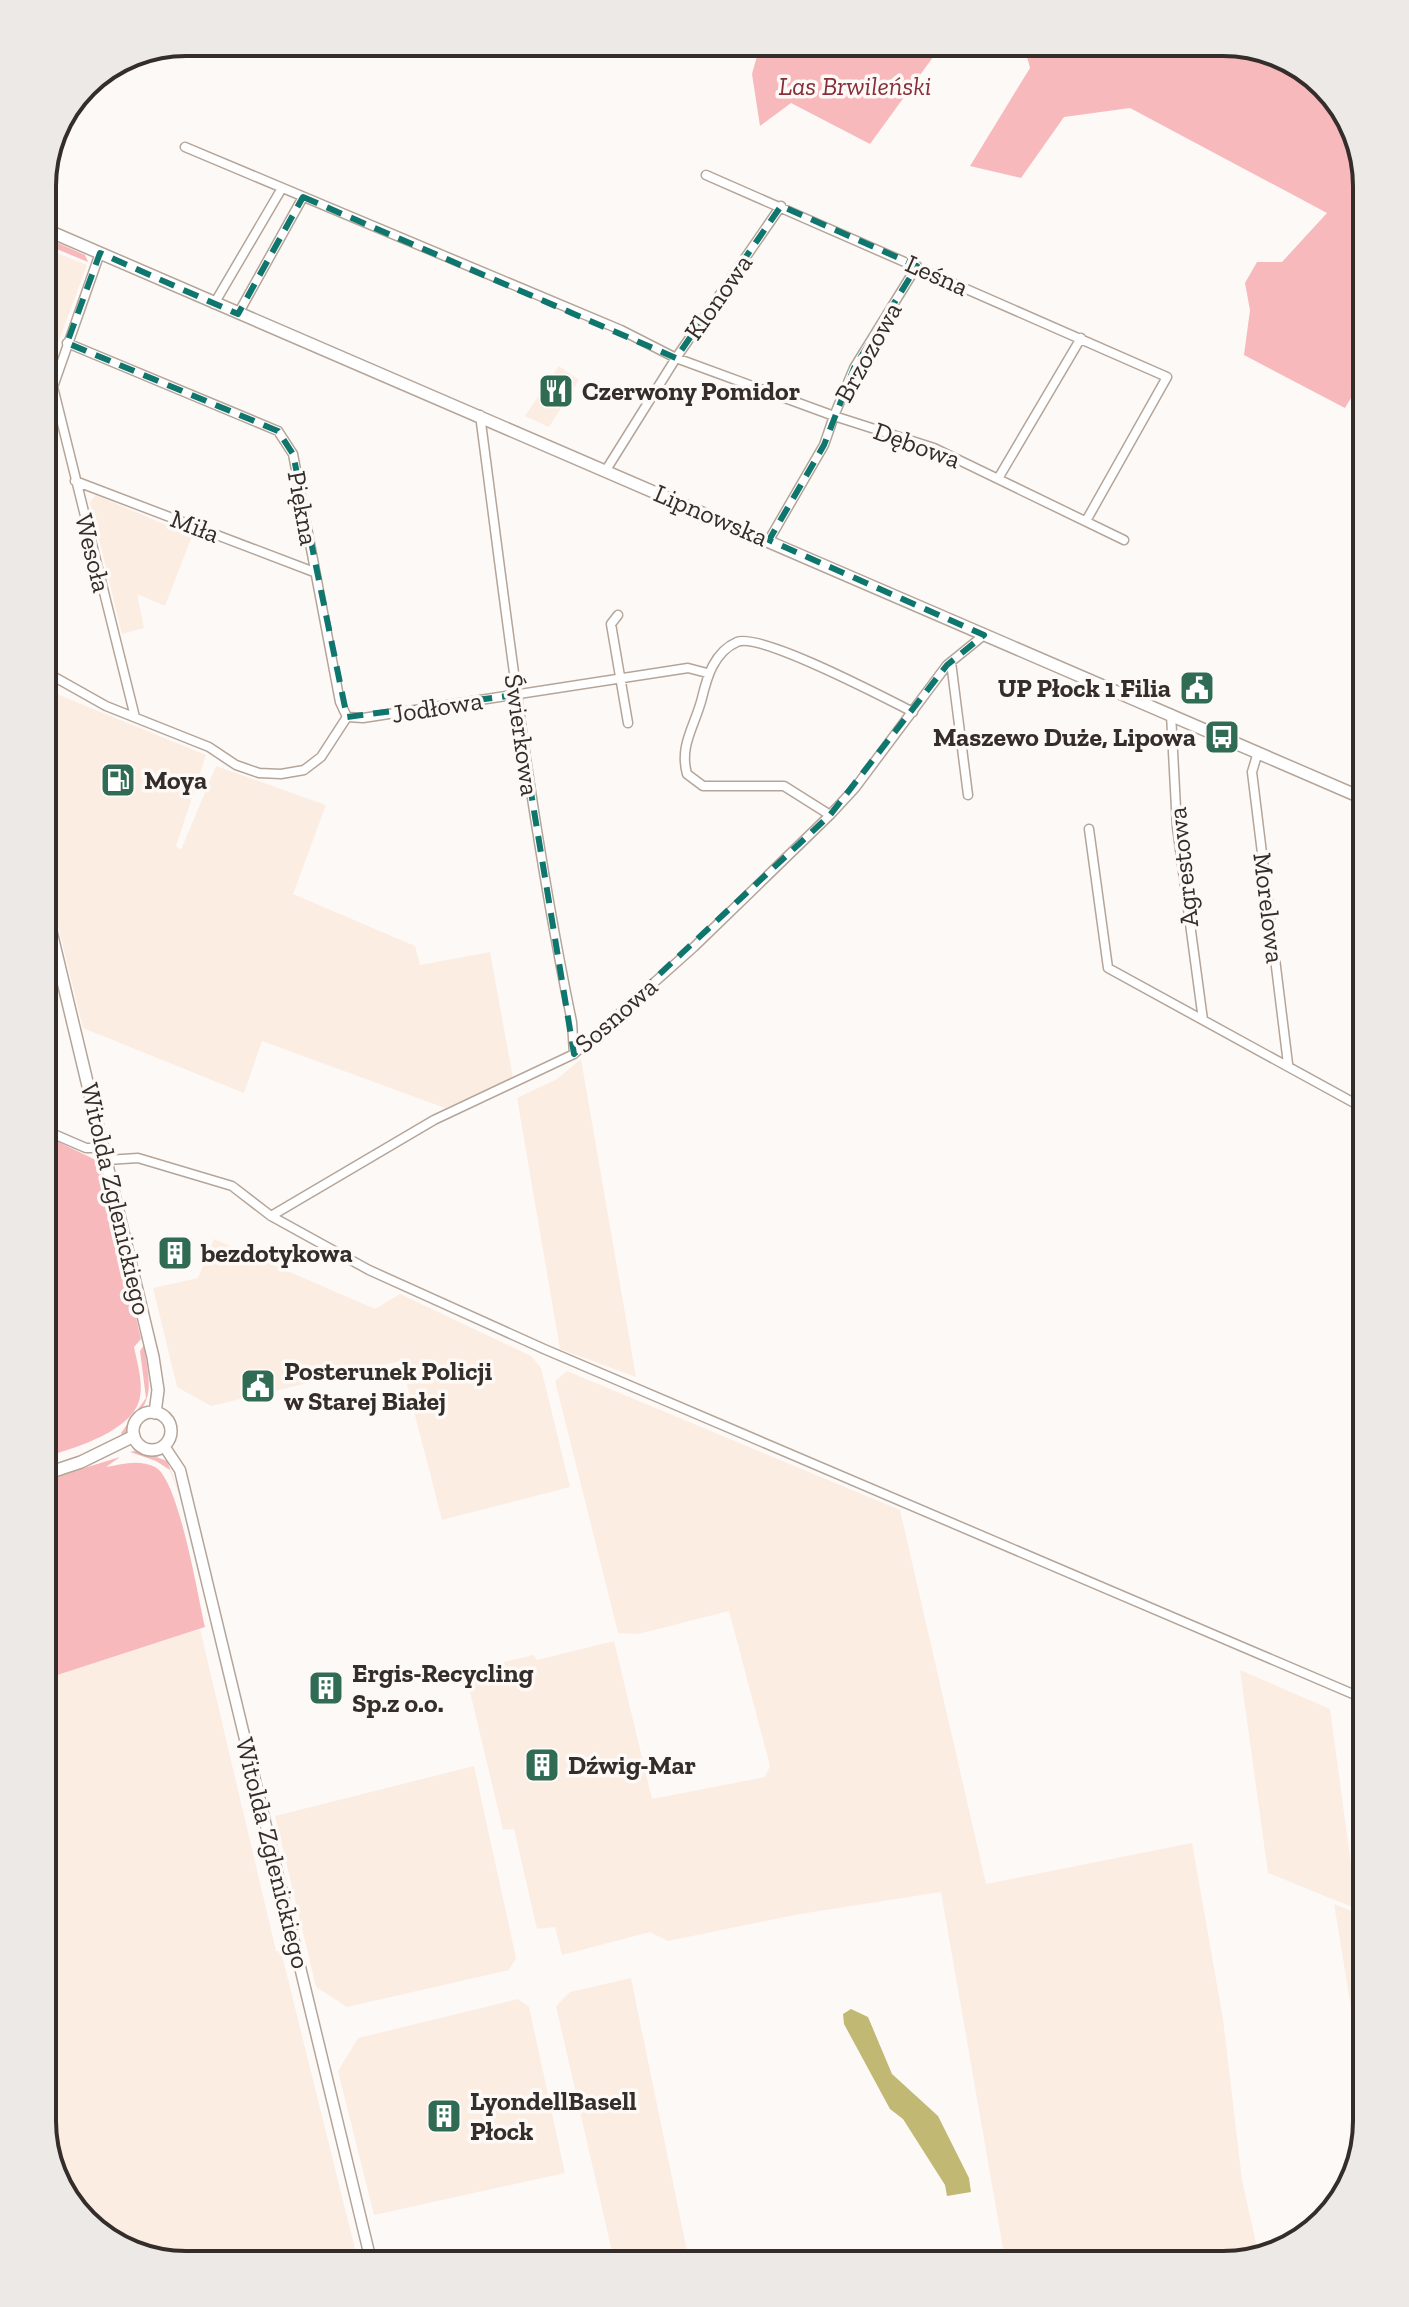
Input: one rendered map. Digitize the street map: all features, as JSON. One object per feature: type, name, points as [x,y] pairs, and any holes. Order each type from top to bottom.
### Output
[{"type":"main road","name":"Lipnowska","points":[[56,235],[480,414],[1353,794]]},
{"type":"main road","name":"Witolda Zglenickiego","points":[[56,952],[153,1357],[158,1390],[155,1413]]},
{"type":"main road","points":[[155,1413],[170,1426],[164,1446],[154,1450],[144,1448],[134,1436],[134,1426],[140,1417],[155,1413]]},
{"type":"main road","points":[[56,1470],[81,1462],[134,1436]]},
{"type":"street","points":[[185,147],[621,330],[676,358]]},
{"type":"street","name":"Leśna","points":[[706,175],[1167,377],[1086,521]]},
{"type":"street","points":[[214,304],[282,188]]},
{"type":"street","points":[[238,314],[303,197]]},
{"type":"street","name":"Klonowa","points":[[606,470],[676,358],[781,206]]},
{"type":"street","name":"Wesoła","points":[[56,378],[100,253]]},
{"type":"street","name":"Brzozowa","points":[[676,358],[834,416],[854,368],[917,266]]},
{"type":"street","points":[[999,477],[1081,338]]},
{"type":"street","name":"Piękna","points":[[67,343],[278,431],[293,454],[340,702],[347,717]]},
{"type":"street","name":"Wesoła","points":[[56,400],[135,717]]},
{"type":"street","name":"Świerkowa","points":[[480,414],[515,695],[530,797],[572,1022],[574,1054]]},
{"type":"street","points":[[769,540],[824,445],[834,416]]},
{"type":"street","name":"Dębowa","points":[[834,416],[934,448],[1124,540]]},
{"type":"street","name":"Miła","points":[[75,481],[314,572]]},
{"type":"street","points":[[618,615],[611,624],[628,723]]},
{"type":"street","name":"Sosnowa","points":[[271,1216],[434,1120],[574,1054],[694,947],[830,815],[951,662],[984,635]]},
{"type":"street","points":[[830,815],[784,786],[771,783],[703,786],[687,774],[682,751],[707,673],[720,656],[737,642],[756,642],[816,665],[913,712]]},
{"type":"street","points":[[951,662],[968,795]]},
{"type":"street","name":"Jodłowa","points":[[347,717],[363,718],[688,668],[707,673]]},
{"type":"street","points":[[56,678],[106,706],[209,747],[236,765],[259,773],[281,774],[304,770],[321,757],[347,717]]},
{"type":"street","name":"Agrestowa","points":[[1171,714],[1177,827],[1203,1020]]},
{"type":"street","name":"Morelowa","points":[[1258,752],[1252,772],[1288,1064]]},
{"type":"street","points":[[1089,829],[1108,968],[1353,1102]]},
{"type":"street","points":[[56,1135],[105,1154],[138,1158],[232,1186],[271,1216],[353,1263],[544,1349],[1353,1694]]},
{"type":"street","name":"Witolda Zglenickiego","points":[[164,1446],[180,1470],[369,2251]]},
{"type":"highlighted area","points":[[303,197],[676,358],[781,206],[917,266],[854,368],[824,445],[769,540],[984,635],[947,665],[830,815],[574,1054],[515,695],[347,717],[293,454],[278,431],[67,343],[100,253],[238,314]]},
{"type":"shaded area","points":[[56,253],[87,265],[56,348]]},
{"type":"shaded area","points":[[559,366],[579,380],[549,427],[525,416]]},
{"type":"shaded area","points":[[96,495],[192,536],[165,606],[137,594],[144,628],[122,634],[90,502]]},
{"type":"shaded area","points":[[56,694],[206,755],[176,846],[181,850],[216,766],[326,805],[293,894],[415,946],[420,965],[490,952],[513,1078],[445,1108],[262,1041],[244,1093],[83,1028],[56,917]]},
{"type":"shaded area","points":[[581,1059],[636,1377],[560,1349],[517,1098],[557,1079]]},
{"type":"shaded area","points":[[214,1239],[375,1309],[400,1294],[531,1356],[541,1368],[570,1487],[442,1520],[401,1361],[211,1406],[177,1387],[153,1288],[198,1278]]},
{"type":"shaded area","points":[[567,1371],[900,1510],[986,1884],[1192,1843],[1223,2019],[1242,2180],[1257,2247],[1223,2251],[1003,2251],[941,1892],[800,1914],[668,1941],[650,1932],[562,1955],[555,1927],[537,1929],[514,1829],[503,1830],[465,1671],[534,1655],[537,1660],[614,1641],[652,1799],[765,1777],[770,1766],[729,1611],[638,1634],[618,1633],[555,1381]]},
{"type":"shaded area","points":[[200,1629],[276,1951],[281,1951],[356,2251],[160,2249],[128,2238],[100,2219],[69,2179],[60,2155],[56,2121],[56,1675]]},
{"type":"shaded area","points":[[1240,1670],[1330,1709],[1353,1879],[1353,1907],[1268,1873]]},
{"type":"shaded area","points":[[474,1766],[516,1958],[509,1970],[347,2007],[316,1987],[275,1816]]},
{"type":"shaded area","points":[[1334,1904],[1353,1911],[1353,2020]]},
{"type":"shaded area","points":[[631,1978],[687,2251],[612,2251],[556,2006],[570,1992]]},
{"type":"shaded area","points":[[518,1999],[529,2007],[565,2173],[374,2215],[338,2071],[358,2038]]},
{"type":"shaded area","points":[[851,2009],[868,2017],[892,2074],[938,2116],[969,2178],[971,2192],[947,2196],[945,2185],[903,2119],[890,2109],[844,2024],[843,2014]]},
{"type":"green space","name":"Las Brwileński","points":[[757,56],[934,56],[870,144],[791,103],[760,126],[752,74]]},
{"type":"green space","name":"Las Brwileński","points":[[1027,56],[1232,56],[1249,58],[1281,69],[1321,100],[1340,128],[1352,169],[1353,395],[1345,408],[1244,355],[1250,310],[1245,283],[1257,262],[1282,262],[1327,213],[1130,108],[1064,117],[1021,178],[970,166],[1030,68]]},
{"type":"green space","points":[[56,242],[85,255],[88,262],[56,249]]},
{"type":"green space","points":[[56,1141],[100,1162],[141,1339],[134,1347],[141,1385],[135,1409],[114,1429],[56,1454]]},
{"type":"green space","points":[[144,1345],[148,1395],[123,1437],[121,1433],[146,1398],[140,1351]]},
{"type":"green space","points":[[138,1450],[167,1461],[186,1511],[170,1470],[156,1461],[130,1452]]},
{"type":"green space","points":[[120,1457],[106,1467],[143,1463],[155,1467],[164,1476],[180,1515],[205,1627],[56,1675],[56,1477]]},
{"type":"place","name":"Czerwony Pomidor","points":[[556,391]]},
{"type":"place","name":"UP Płock 1 Filia","points":[[1197,688]]},
{"type":"place","name":"Maszewo Duże, Lipowa","points":[[1222,737]]},
{"type":"place","name":"Moya","points":[[118,780]]},
{"type":"place","name":"bezdotykowa","points":[[175,1253]]},
{"type":"place","name":"Posterunek Policji w Starej Białej","points":[[258,1386]]},
{"type":"place","name":"Ergis-Recycling Sp.z o.o.","points":[[326,1688]]},
{"type":"place","name":"Dźwig-Mar","points":[[542,1765]]},
{"type":"place","name":"LyondellBasell Płock","points":[[444,2116]]}]
